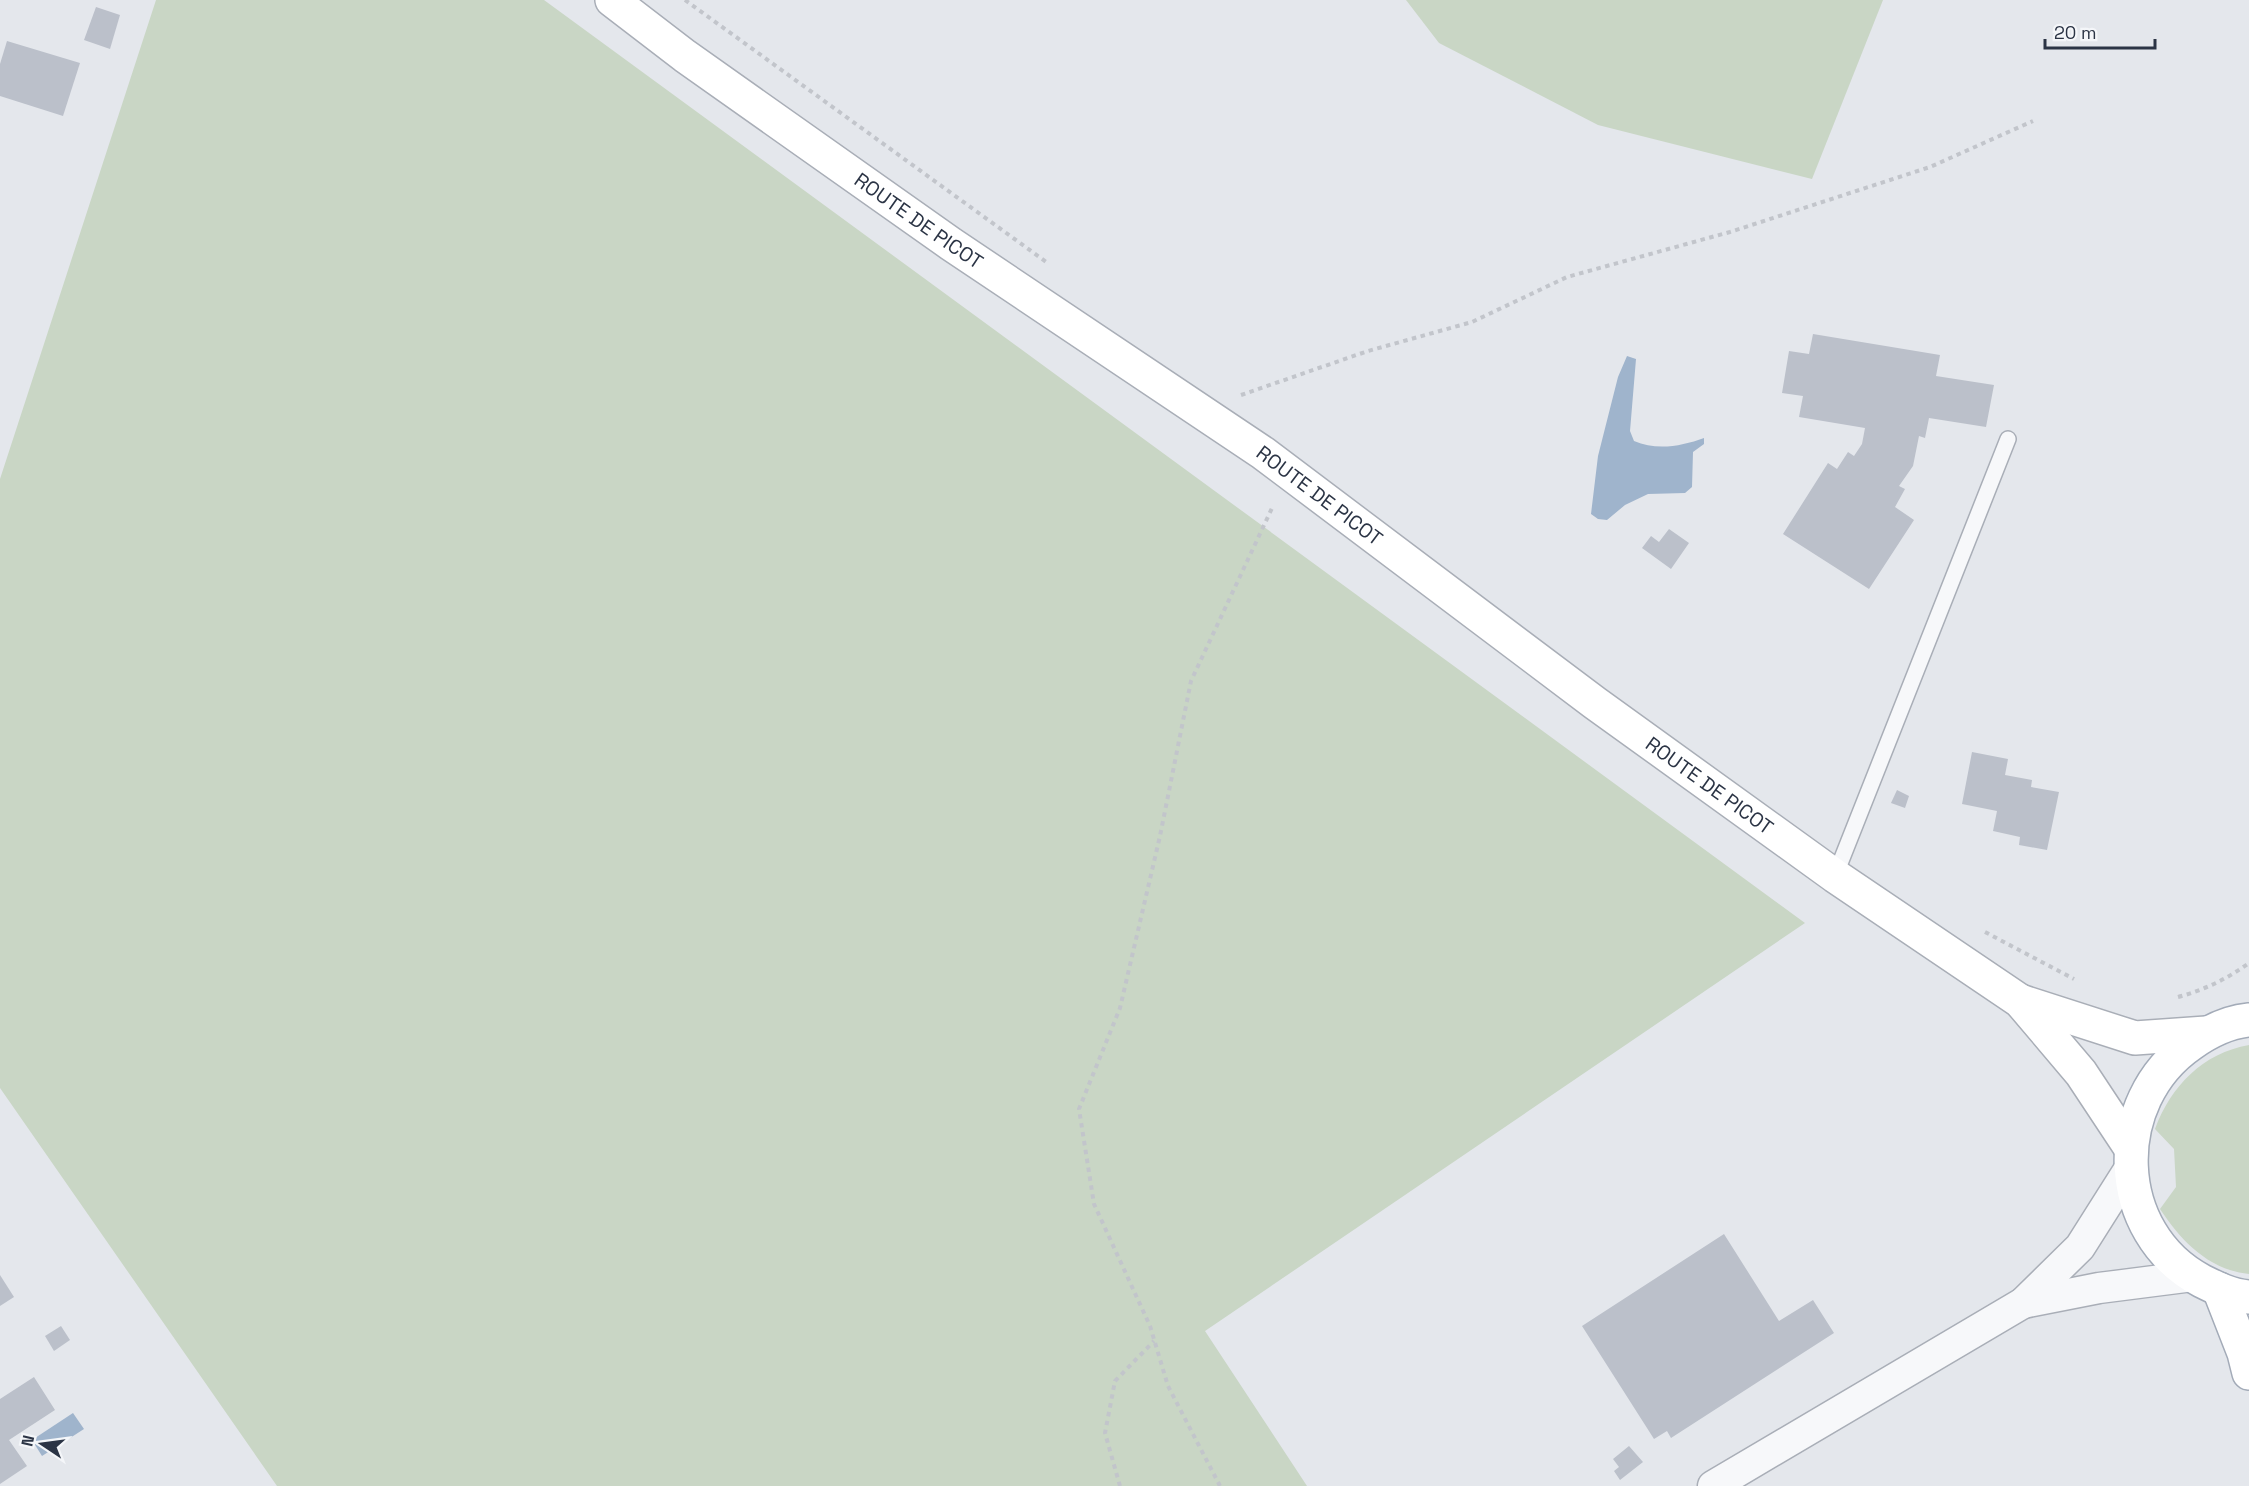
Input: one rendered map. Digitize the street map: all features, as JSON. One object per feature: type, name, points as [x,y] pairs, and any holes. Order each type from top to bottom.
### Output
[{"type":"main road","name":"ROUTE DE PICOT","points":[[612,0],[686,56],[951,244],[1289,473],[1595,703],[1835,876],[2020,1001],[2081,1072],[2130,1158]]},
{"type":"main road","name":"ROUTE DE PICOT","points":[[2020,1001],[2134,1038],[2206,1033]]},
{"type":"main road","points":[[2248,1018],[2206,1033],[2177,1053],[2154,1080],[2138,1112],[2130,1158],[2137,1203],[2151,1234],[2174,1261],[2220,1287],[2249,1373]]},
{"type":"street","points":[[1713,1486],[2023,1303],[2080,1246],[2130,1158]]},
{"type":"street","points":[[2023,1303],[2099,1288],[2220,1287]]},
{"type":"lane","points":[[1835,876],[2008,439]]},
{"type":"path","points":[[1234,397],[1368,351],[1472,322],[1567,277],[1730,232],[1930,166],[2033,121]]},
{"type":"path","points":[[1220,1486],[1168,1386],[1150,1326],[1094,1204],[1079,1109],[1120,1008],[1160,836],[1191,681],[1289,473]]},
{"type":"path","points":[[1981,930],[2075,979]]},
{"type":"path","points":[[2169,999],[2200,991],[2230,976],[2249,963]]},
{"type":"path","points":[[1119,1486],[1105,1433],[1115,1381],[1154,1340]]},
{"type":"green space","points":[[156,0],[544,0],[1805,923],[1205,1331],[1307,1486],[277,1486],[0,1088],[0,479]]},
{"type":"green space","points":[[1406,0],[1883,0],[1812,179],[1598,125],[1439,43]]},
{"type":"green space","points":[[2249,1045],[2249,1274],[2221,1267],[2197,1252],[2177,1232],[2160,1209],[2176,1187],[2174,1149],[2155,1129],[2170,1099],[2191,1074],[2217,1055]]},
{"type":"water","points":[[1627,356],[1636,359],[1630,431],[1634,441],[1660,447],[1704,438],[1704,444],[1693,452],[1692,487],[1685,493],[1648,494],[1625,505],[1607,520],[1598,519],[1591,514],[1598,456],[1618,377]]},
{"type":"water","points":[[73,1413],[84,1429],[42,1456],[32,1440]]},
{"type":"building","points":[[96,7],[120,15],[110,49],[84,40]]},
{"type":"building","points":[[7,41],[80,63],[63,116],[0,96],[0,64]]},
{"type":"building","points":[[1813,334],[1940,355],[1936,376],[1994,385],[1986,427],[1929,418],[1925,438],[1919,436],[1913,466],[1899,486],[1905,489],[1895,507],[1914,520],[1869,589],[1783,534],[1828,463],[1837,469],[1848,452],[1854,456],[1862,444],[1865,428],[1799,417],[1803,396],[1782,393],[1789,351],[1809,354]]},
{"type":"building","points":[[1669,529],[1689,543],[1671,569],[1642,548],[1651,536],[1659,542]]},
{"type":"building","points":[[1972,752],[2008,759],[2005,775],[2032,780],[2031,787],[2059,792],[2047,850],[2019,845],[2020,837],[1993,831],[1997,811],[1962,804]]},
{"type":"building","points":[[1897,790],[1909,796],[1905,808],[1891,803]]},
{"type":"building","points":[[1724,1234],[1779,1321],[1813,1300],[1834,1333],[1671,1438],[1667,1431],[1654,1439],[1582,1326]]},
{"type":"building","points":[[0,1275],[14,1297],[0,1306]]},
{"type":"building","points":[[61,1326],[70,1340],[54,1351],[45,1336]]},
{"type":"building","points":[[34,1377],[55,1410],[9,1440],[27,1466],[0,1484],[0,1399]]},
{"type":"building","points":[[1629,1446],[1643,1462],[1620,1480],[1614,1471],[1619,1467],[1613,1459]]}]
